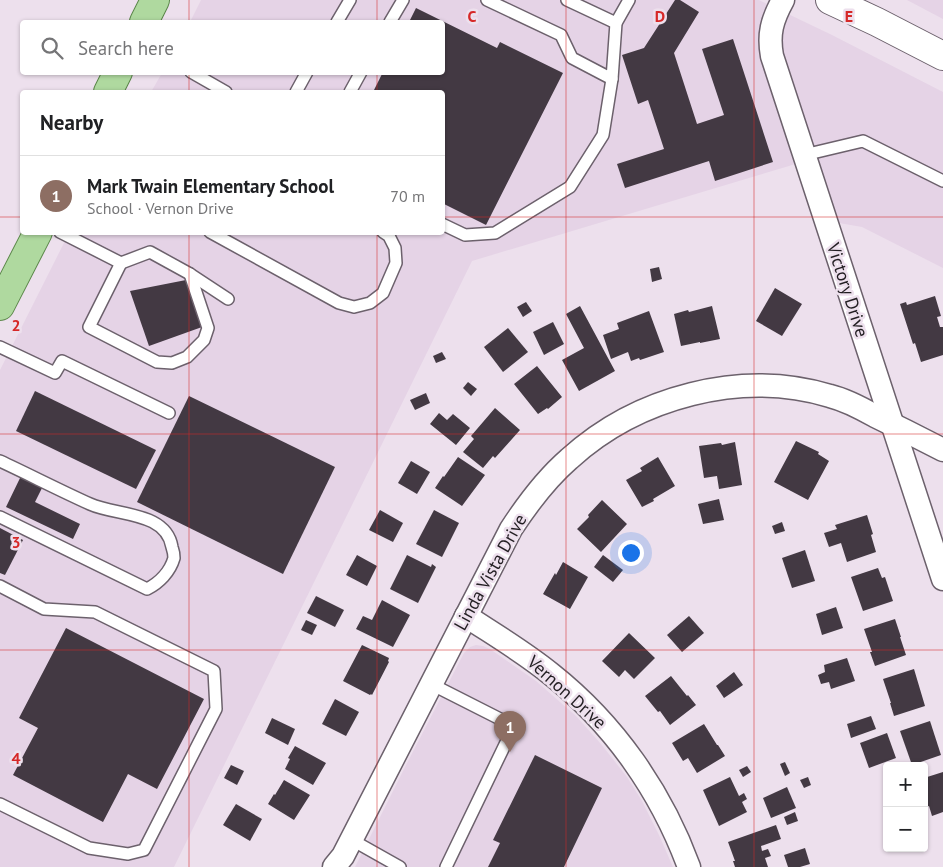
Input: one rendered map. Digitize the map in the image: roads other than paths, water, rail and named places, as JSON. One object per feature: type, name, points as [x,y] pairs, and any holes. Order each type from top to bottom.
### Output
[{"type":"main road","points":[[145,20],[155,0]]},
{"type":"main road","points":[[830,0],[943,56]]},
{"type":"main road","points":[[0,306],[36,235]]},
{"type":"street","name":"Victory Drive","points":[[783,0],[772,24],[770,45],[772,56],[943,579]]},
{"type":"street","name":"Linda Vista Drive","points":[[334,867],[352,840],[511,529],[542,486],[569,459],[590,442],[618,423],[677,398],[739,386],[779,386],[816,392],[844,400],[943,450]]},
{"type":"street","name":"Vernon Drive","points":[[466,616],[544,668],[575,694],[601,720],[625,749],[648,782],[668,817],[689,867]]},
{"type":"lane","points":[[338,20],[350,0]]},
{"type":"lane","points":[[391,20],[403,0]]},
{"type":"lane","points":[[487,0],[561,36],[572,58],[612,79]]},
{"type":"lane","points":[[567,0],[616,23]]},
{"type":"lane","points":[[445,225],[465,235],[495,233],[570,186],[603,134],[612,79],[616,23],[629,0]]},
{"type":"lane","points":[[196,75],[222,90]]},
{"type":"lane","points":[[297,90],[305,75]]},
{"type":"lane","points":[[351,90],[360,75]]},
{"type":"lane","points":[[804,155],[863,141],[943,181]]},
{"type":"lane","points":[[66,235],[121,263]]},
{"type":"lane","points":[[215,235],[339,304],[354,307],[370,302],[383,293],[396,263],[395,248],[388,235]]},
{"type":"lane","points":[[190,274],[208,328],[204,340],[187,357],[172,363],[157,362],[89,327],[121,263],[150,252],[190,274],[228,299]]},
{"type":"lane","points":[[0,347],[55,373],[62,361],[169,414]]},
{"type":"lane","points":[[0,461],[92,505],[147,518],[164,528],[171,540],[174,557],[168,571],[156,584],[147,588],[0,517]]},
{"type":"lane","points":[[0,586],[44,609],[95,612],[214,671],[216,709],[144,850],[128,854],[89,848],[0,804]]},
{"type":"lane","points":[[431,684],[514,726],[446,867]]},
{"type":"lane","points":[[352,840],[400,867]]},
{"type":"place","name":"Mark Twain Elementary School","points":[[510,752]]}]
